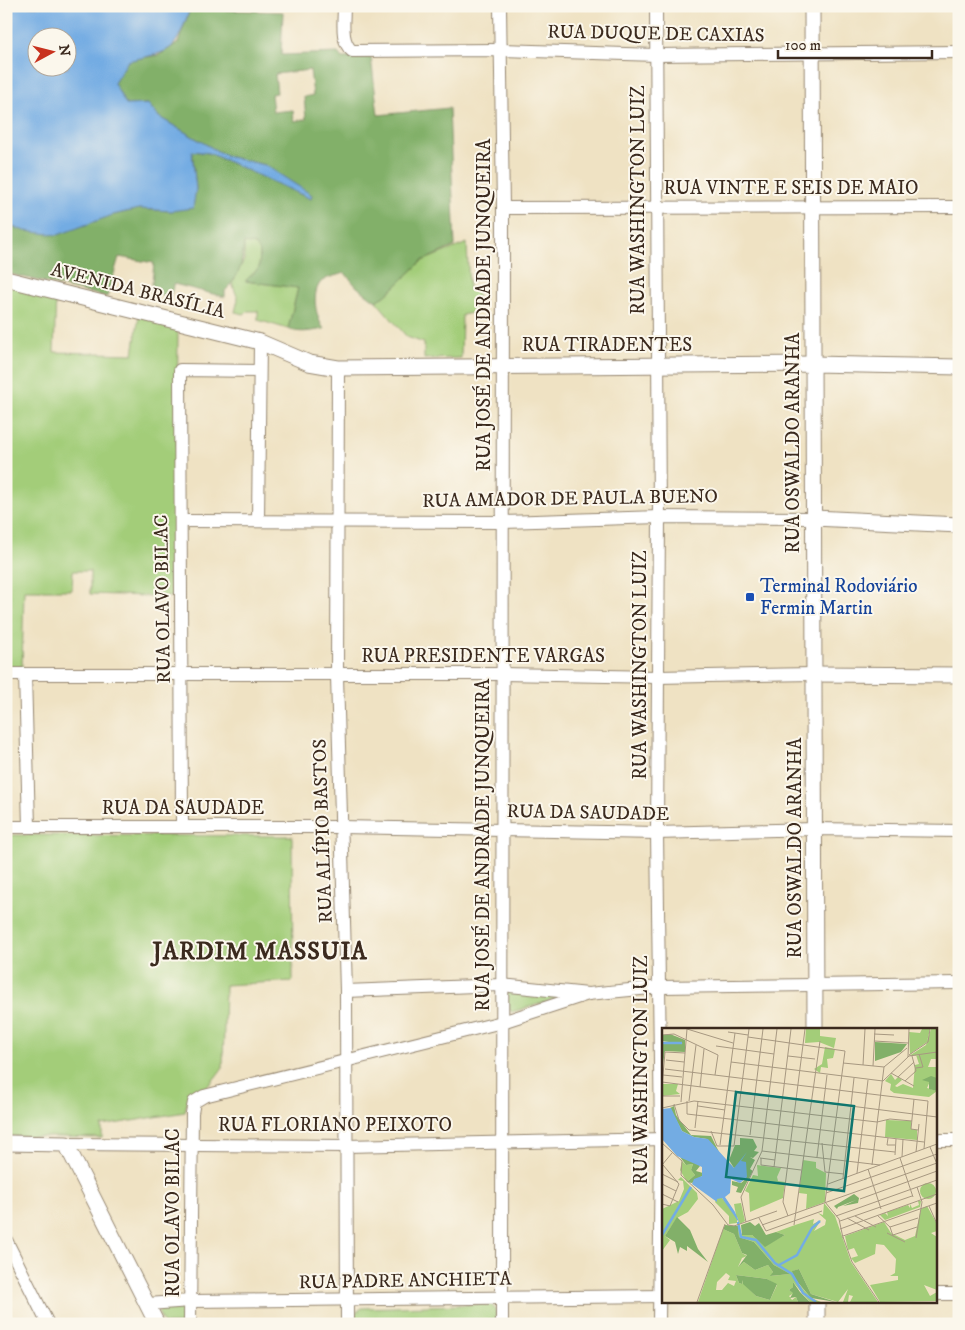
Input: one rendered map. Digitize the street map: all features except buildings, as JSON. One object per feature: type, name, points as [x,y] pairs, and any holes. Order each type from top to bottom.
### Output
[{"type":"street","name":"RUA DUQUE DE CAXIAS","points":[[344,6],[344,39],[352,51],[501,50],[656,55],[959,52]]},
{"type":"street","name":"RUA JOSÉ DE ANDRADE JUNQUEIRA","points":[[500,6],[504,522],[501,985],[503,1144],[502,1324]]},
{"type":"street","name":"RUA WASHINGTON LUIZ","points":[[656,6],[659,517],[658,834],[662,1063]]},
{"type":"street","name":"RUA OSWALDO ARANHA","points":[[812,6],[815,1028]]},
{"type":"street","name":"RUA VINTE E SEIS DE MAIO","points":[[503,208],[812,209],[959,207]]},
{"type":"street","name":"AVENIDA BRASÍLIA","points":[[6,279],[260,342]]},
{"type":"street","name":"RUA TIRADENTES","points":[[260,342],[309,363],[338,368],[503,365],[813,364],[959,367]]},
{"type":"street","points":[[258,520],[258,371],[260,342]]},
{"type":"street","name":"RUA ALÍPIO BASTOS","points":[[338,368],[337,676],[346,991],[347,1324]]},
{"type":"street","name":"RUA OLAVO BILAC","points":[[182,827],[183,675],[180,370],[258,371]]},
{"type":"street","name":"RUA AMADOR DE PAULA BUENO","points":[[181,521],[504,522],[659,517],[814,518],[959,525]]},
{"type":"street","name":"RUA PRESIDENTE VARGAS","points":[[6,674],[337,676],[503,674],[658,677],[814,674],[959,675]]},
{"type":"street","points":[[24,674],[29,827]]},
{"type":"street","name":"RUA DA SAUDADE","points":[[6,827],[341,827],[658,834],[814,829],[959,831]]},
{"type":"street","points":[[346,991],[501,985],[588,994],[661,987],[959,983]]},
{"type":"street","points":[[346,1060],[502,1022],[588,994]]},
{"type":"street","name":"RUA OLAVO BILAC","points":[[190,1324],[194,1102],[204,1096],[346,1060]]},
{"type":"street","name":"RUA FLORIANO PEIXOTO","points":[[6,1143],[346,1146],[662,1139]]},
{"type":"street","points":[[938,1140],[959,1140]]},
{"type":"street","points":[[66,1144],[157,1324]]},
{"type":"street","name":"RUA WASHINGTON LUIZ","points":[[659,1324],[662,1218]]},
{"type":"street","points":[[6,1240],[48,1324]]},
{"type":"street","points":[[938,1294],[959,1294]]},
{"type":"street","name":"RUA PADRE ANCHIETA","points":[[148,1304],[191,1301],[661,1296]]},
{"type":"street","points":[[817,1302],[817,1324]]},
{"type":"green space","points":[[190,9],[283,12],[281,55],[338,53],[342,58],[371,57],[378,115],[449,108],[455,246],[422,261],[385,296],[376,301],[357,287],[345,273],[322,281],[318,286],[315,298],[317,312],[324,329],[306,332],[288,329],[298,288],[245,281],[259,268],[260,252],[255,245],[244,243],[240,268],[225,291],[225,297],[174,284],[170,296],[151,293],[154,263],[119,257],[107,297],[6,273],[6,223],[8,225],[113,215],[139,209],[171,211],[196,189],[192,151],[209,153],[311,199],[265,165],[226,156],[159,117],[148,104],[126,105],[114,83],[128,60],[159,55],[178,43]],"holes":[[[310,70],[313,95],[304,97],[306,119],[294,121],[293,110],[273,112],[271,94],[277,93],[275,74]]]},
{"type":"green space","points":[[244,242],[256,245],[260,252],[259,268],[246,281],[298,288],[288,329],[258,320],[258,311],[248,311],[244,314],[235,312],[238,299],[232,283],[244,260]]},
{"type":"green space","points":[[467,243],[469,290],[477,290],[477,312],[462,315],[461,358],[424,359],[424,343],[407,337],[376,301],[385,296],[422,261]]},
{"type":"green space","points":[[6,282],[56,294],[54,352],[133,354],[139,315],[178,325],[176,597],[90,594],[90,571],[73,571],[72,590],[24,590],[22,668],[6,668]]},
{"type":"green space","points":[[6,835],[292,836],[293,981],[225,985],[223,1067],[207,1087],[191,1097],[187,1102],[185,1112],[102,1126],[102,1138],[6,1136]]},
{"type":"green space","points":[[510,990],[566,996],[512,1012],[508,1009],[507,993]]},
{"type":"green space","points":[[491,1304],[496,1312],[496,1324],[355,1324],[355,1313],[362,1308]]},
{"type":"green space","points":[[183,1306],[187,1310],[187,1324],[164,1324],[158,1312],[163,1307]]},
{"type":"water","points":[[6,6],[191,6],[181,33],[171,47],[156,54],[128,61],[114,83],[126,105],[148,104],[159,117],[226,156],[265,165],[312,195],[311,199],[209,153],[192,151],[196,189],[193,208],[171,211],[139,209],[113,215],[58,235],[25,231],[7,225]]},
{"type":"place","name":"Terminal Rodoviário Fermin Martin","points":[[750,597]]},
{"type":"district","name":"JARDIM MASSUIA","points":[[260,952]]}]
